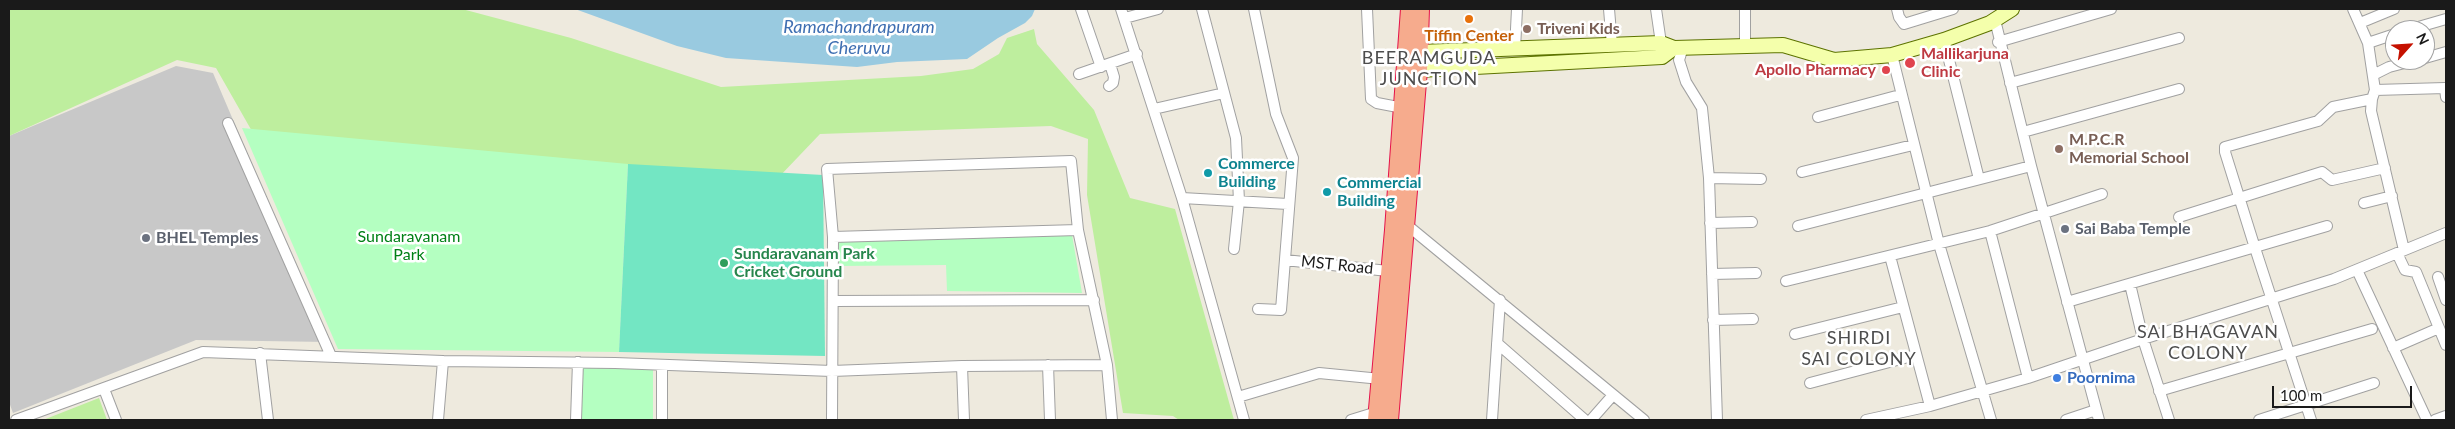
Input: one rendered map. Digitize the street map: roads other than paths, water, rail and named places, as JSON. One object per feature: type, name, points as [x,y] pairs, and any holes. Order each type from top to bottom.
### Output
[{"type":"highway","points":[[1391,333],[1388,271],[1403,108],[1409,9]]},
{"type":"highway","points":[[1381,418],[1407,226],[1419,70],[1421,9]]},
{"type":"highway","points":[[1381,418],[1381,379],[1389,356]]},
{"type":"main road","points":[[1419,70],[1662,50],[1678,47],[1783,45],[1834,60],[1892,54],[1944,40],[2012,9]]},
{"type":"main road","points":[[1420,52],[1612,45],[1662,50]]},
{"type":"street","points":[[1080,9],[1106,65],[1114,77],[1110,86]]},
{"type":"street","points":[[1158,9],[1123,13],[1182,198],[1244,420]]},
{"type":"street","points":[[1202,9],[1236,138],[1239,201],[1234,249]]},
{"type":"street","points":[[1254,9],[1276,114],[1293,158],[1281,310],[1258,310]]},
{"type":"street","points":[[1366,9],[1368,88],[1371,99],[1377,103],[1403,108]]},
{"type":"street","points":[[1515,49],[1517,9]]},
{"type":"street","points":[[1610,9],[1612,45]]},
{"type":"street","points":[[1656,9],[1662,50]]},
{"type":"street","points":[[1745,9],[1745,46]]},
{"type":"street","points":[[1897,9],[1899,17],[1904,24],[1953,9]]},
{"type":"street","points":[[1998,42],[2111,9]]},
{"type":"street","points":[[2353,9],[2368,43],[2373,75],[2371,111],[2392,196],[2405,270],[2416,272],[2446,345]]},
{"type":"street","points":[[2360,23],[2394,9]]},
{"type":"street","points":[[1996,15],[1998,42],[2098,415],[2066,420]]},
{"type":"street","points":[[2368,43],[2385,37]]},
{"type":"street","points":[[2010,84],[2179,38]]},
{"type":"street","points":[[1944,40],[1979,179]]},
{"type":"street","points":[[1678,47],[1679,60],[1686,82],[1702,108],[1709,178],[1717,420]]},
{"type":"street","points":[[1079,74],[1137,54]]},
{"type":"street","points":[[1892,54],[1900,95],[1939,244],[1990,420]]},
{"type":"street","points":[[2373,75],[2385,69]]},
{"type":"street","points":[[2311,420],[2308,405],[2289,354],[2239,197],[2225,152],[2226,147],[2318,121],[2333,107],[2373,95],[2445,88],[2446,97]]},
{"type":"street","points":[[2023,132],[2179,89]]},
{"type":"street","points":[[1154,109],[1224,93]]},
{"type":"street","points":[[1818,117],[1900,95]]},
{"type":"street","points":[[228,123],[331,356]]},
{"type":"street","points":[[1802,172],[1913,145]]},
{"type":"street","points":[[832,420],[833,237],[827,169],[1071,161],[1078,230],[1107,365],[1112,420]]},
{"type":"street","points":[[1798,226],[2031,166]]},
{"type":"street","points":[[2178,217],[2322,172],[2332,180],[2385,168]]},
{"type":"street","points":[[1709,178],[1761,179]]},
{"type":"street","points":[[1786,281],[1990,231],[2044,215],[2102,194]]},
{"type":"street","points":[[2364,203],[2392,196]]},
{"type":"street","points":[[1182,198],[1288,204]]},
{"type":"street","points":[[1710,223],[1752,222]]},
{"type":"street","points":[[1407,226],[1500,300],[1644,420]]},
{"type":"street","points":[[2067,302],[2327,226]]},
{"type":"street","points":[[833,237],[1078,230]]},
{"type":"street","points":[[1990,231],[2028,378]]},
{"type":"street","points":[[1866,420],[1982,392],[2083,361],[2143,339],[2358,272],[2446,233]]},
{"type":"street","points":[[1890,256],[1930,406]]},
{"type":"street","name":"MST Road","points":[[1285,260],[1388,271]]},
{"type":"street","points":[[2358,272],[2427,420]]},
{"type":"street","points":[[1712,274],[1756,274]]},
{"type":"street","points":[[2438,277],[2446,300]]},
{"type":"street","points":[[2130,284],[2143,339],[2169,420]]},
{"type":"street","points":[[833,301],[1094,300]]},
{"type":"street","points":[[1492,420],[1500,300]]},
{"type":"street","points":[[1795,334],[1903,307]]},
{"type":"street","points":[[1713,320],[1753,319]]},
{"type":"street","points":[[2393,348],[2440,328]]},
{"type":"street","points":[[2159,391],[2372,329]]},
{"type":"street","points":[[1497,342],[1585,420]]},
{"type":"street","points":[[16,420],[203,352],[443,361],[578,362],[832,371],[962,366],[1107,365]]},
{"type":"street","points":[[260,353],[268,420]]},
{"type":"street","points":[[1810,383],[1916,355]]},
{"type":"street","points":[[438,420],[443,361]]},
{"type":"street","points":[[576,420],[578,362]]},
{"type":"street","points":[[662,365],[662,420]]},
{"type":"street","points":[[1048,365],[1050,420]]},
{"type":"street","points":[[962,366],[964,420]]},
{"type":"street","points":[[1238,397],[1320,373],[1381,379]]},
{"type":"street","points":[[2259,420],[2374,383]]},
{"type":"street","points":[[104,389],[116,420]]},
{"type":"street","points":[[1591,420],[1613,395]]},
{"type":"street","points":[[2435,420],[2446,416]]},
{"type":"street","points":[[1351,420],[1381,418]]},
{"type":"water","name":"Ramachandrapuram Cheruvu","points":[[575,9],[1035,9],[1032,16],[1025,23],[967,59],[897,62],[857,67],[726,58],[677,46]]},
{"type":"place","name":"Tiffin Center","points":[[1469,19]]},
{"type":"place","name":"Triveni Kids","points":[[1527,29]]},
{"type":"place","name":"Mallikarjuna Clinic","points":[[1910,63]]},
{"type":"place","name":"Apollo Pharmacy","points":[[1886,70]]},
{"type":"place","name":"M.P.C.R Memorial School","points":[[2059,149]]},
{"type":"place","name":"Commerce Building","points":[[1208,173]]},
{"type":"place","name":"Commercial Building","points":[[1327,192]]},
{"type":"place","name":"Sai Baba Temple","points":[[2065,229]]},
{"type":"place","name":"BHEL Temples","points":[[146,238]]},
{"type":"place","name":"Sundaravanam Park Cricket Ground","points":[[724,263]]},
{"type":"place","name":"Poornima","points":[[2057,378]]},
{"type":"district","name":"BEERAMGUDA JUNCTION","points":[[1429,68]]},
{"type":"district","name":"SAI BHAGAVAN COLONY","points":[[2208,342]]},
{"type":"district","name":"SHIRDI SAI COLONY","points":[[1859,348]]},
{"type":"park label","name":"Sundaravanam Park","points":[[409,246]]}]
